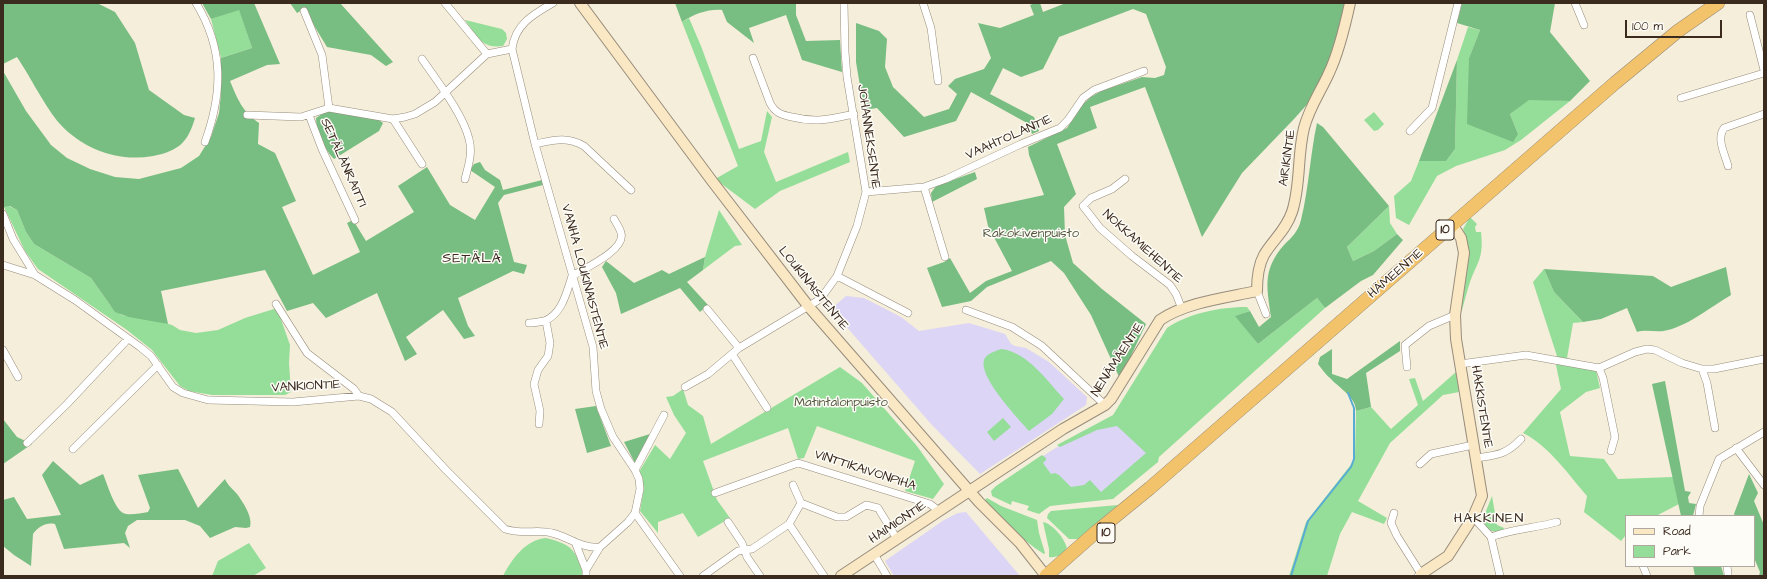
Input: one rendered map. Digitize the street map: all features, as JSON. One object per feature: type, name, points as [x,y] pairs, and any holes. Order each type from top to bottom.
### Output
[{"type":"highway","name":"HÄMEENTIE","points":[[1046,576],[1150,488],[1649,54],[1678,30],[1718,3]]},
{"type":"highway","name":"HÄMEENTIE","points":[[1060,576],[1133,508],[1150,488]]},
{"type":"street","points":[[196,3],[208,25],[214,43],[218,76],[218,92],[215,110],[205,142]]},
{"type":"street","points":[[445,3],[487,54]]},
{"type":"street","points":[[247,115],[301,117],[329,108],[393,119],[415,114],[446,94],[487,54],[512,49],[513,40],[523,23],[553,3]]},
{"type":"street","name":"LOUKINAISTENTIE","points":[[580,3],[712,182],[809,307],[969,491],[1020,543],[1046,576]]},
{"type":"street","name":"JOHANNEKSENTIE","points":[[685,387],[708,374],[739,348],[809,307],[824,294],[836,276],[857,226],[866,192],[845,52],[844,3]]},
{"type":"street","points":[[923,3],[931,28],[938,81]]},
{"type":"street","name":"AIRIKINTIE","points":[[1266,314],[1257,291],[1258,271],[1264,256],[1284,230],[1292,212],[1298,184],[1304,129],[1311,108],[1330,71],[1346,22],[1350,3]]},
{"type":"street","points":[[1410,131],[1432,108],[1458,3]]},
{"type":"street","points":[[1575,3],[1584,25]]},
{"type":"street","points":[[304,11],[322,55],[329,108]]},
{"type":"street","points":[[1681,98],[1764,72],[1750,15]]},
{"type":"street","name":"VANHA LOUKINAISTENTIE","points":[[512,49],[535,144],[593,347],[596,391],[601,409],[613,437],[635,470],[638,479],[640,489],[635,513]]},
{"type":"street","points":[[753,58],[770,103],[773,109],[779,113],[803,120],[816,121],[854,114]]},
{"type":"street","points":[[422,59],[446,94],[463,123],[470,140],[470,162],[465,179]]},
{"type":"street","name":"VAAHTOLANTIE","points":[[866,192],[924,187],[946,179],[1021,144],[1060,128],[1068,120],[1083,98],[1088,94],[1094,90],[1144,71]]},
{"type":"street","points":[[1728,166],[1721,143],[1721,132],[1724,128],[1764,114]]},
{"type":"street","name":"SETÄLÄNRAITTI","points":[[309,115],[355,220]]},
{"type":"street","points":[[393,119],[422,164]]},
{"type":"street","points":[[535,144],[561,139],[577,141],[631,190]]},
{"type":"street","name":"NOKKAMIEHENTIE","points":[[1125,179],[1112,189],[1091,198],[1083,206],[1100,228],[1132,256],[1170,285],[1176,294],[1182,309]]},
{"type":"street","points":[[924,187],[945,257]]},
{"type":"street","points":[[3,214],[13,239],[35,276]]},
{"type":"street","points":[[528,323],[546,321],[554,315],[559,309],[572,276],[615,250],[620,243],[622,234],[614,219]]},
{"type":"street","name":"HAKKISTENTIE","points":[[1420,575],[1448,556],[1472,517],[1482,496],[1456,339],[1455,315],[1464,253],[1461,238],[1452,224]]},
{"type":"street","name":"VANKIONTIE","points":[[5,267],[35,276],[75,300],[150,356],[173,387],[183,393],[208,400],[293,402],[359,396],[371,399],[392,412],[446,470],[505,529],[516,532],[551,532],[591,547],[600,547]]},
{"type":"street","points":[[836,276],[908,313]]},
{"type":"street","name":"NENÄMÄENTIE","points":[[969,491],[1063,429],[1106,405],[1160,320],[1170,313],[1257,291]]},
{"type":"street","points":[[276,304],[307,353],[354,389],[359,396]]},
{"type":"street","points":[[707,309],[739,348]]},
{"type":"street","points":[[966,310],[1012,327],[1042,346],[1106,405]]},
{"type":"street","points":[[1407,367],[1406,345],[1429,326],[1455,315]]},
{"type":"street","points":[[539,424],[540,411],[534,384],[538,370],[548,356],[550,343],[546,321]]},
{"type":"street","points":[[27,443],[67,404],[128,339]]},
{"type":"street","points":[[1460,364],[1526,355],[1599,368],[1635,352],[1647,349],[1655,350],[1682,363],[1702,369],[1714,369],[1764,359]]},
{"type":"street","points":[[3,350],[18,377]]},
{"type":"street","points":[[732,354],[767,408]]},
{"type":"street","points":[[73,450],[158,365]]},
{"type":"street","points":[[1599,368],[1603,378],[1615,437],[1611,451]]},
{"type":"street","points":[[1702,369],[1707,383],[1715,428]]},
{"type":"street","points":[[635,470],[664,415]]},
{"type":"street","points":[[1699,515],[1700,506],[1708,490],[1715,466],[1719,459],[1764,432]]},
{"type":"street","points":[[1476,458],[1499,454],[1511,450],[1521,439]]},
{"type":"street","points":[[1420,464],[1431,454],[1474,445]]},
{"type":"street","points":[[1736,448],[1764,485]]},
{"type":"street","name":"VINTTIKAIVONPIHA","points":[[715,493],[798,463],[930,504],[939,511]]},
{"type":"street","points":[[793,484],[801,503],[837,517],[846,517],[866,505],[878,508],[897,539]]},
{"type":"street","name":"HAIMIONTIE","points":[[841,576],[969,491]]},
{"type":"street","points":[[703,576],[738,551],[752,549],[790,524],[801,503]]},
{"type":"street","points":[[586,573],[600,547],[628,522],[635,513],[680,576]]},
{"type":"street","points":[[1394,513],[1391,523],[1420,575]]},
{"type":"street","points":[[1472,517],[1491,538],[1500,576]]},
{"type":"street","points":[[728,522],[745,550],[747,557],[760,576]]},
{"type":"street","points":[[1491,538],[1499,534],[1541,527],[1557,522]]},
{"type":"street","points":[[790,524],[824,576]]},
{"type":"street","points":[[575,542],[586,573]]},
{"type":"street","points":[[874,554],[887,576]]},
{"type":"street","points":[[1727,567],[1728,574]]},
{"type":"shaded area","points":[[846,296],[864,298],[901,317],[919,331],[969,323],[1005,334],[1011,344],[1026,348],[1049,362],[1087,397],[1086,405],[980,474],[931,424],[831,309]]},
{"type":"shaded area","points":[[1110,419],[1155,460],[1115,494],[1090,496],[1024,468],[1081,432]]},
{"type":"shaded area","points":[[966,512],[1020,576],[894,576],[885,561],[944,520],[958,513]]},
{"type":"green space","points":[[3,3],[97,3],[115,12],[135,43],[149,90],[184,115],[195,118],[185,139],[176,148],[162,154],[153,156],[127,157],[102,152],[80,141],[69,133],[54,117],[17,57],[3,64]]},
{"type":"green space","points":[[202,3],[254,3],[280,64],[267,65],[230,81],[241,105],[253,119],[259,123],[258,144],[275,153],[296,201],[282,207],[313,275],[360,252],[347,223],[353,220],[366,241],[414,212],[398,186],[427,167],[450,205],[475,220],[495,187],[470,170],[474,164],[480,162],[485,170],[500,180],[503,190],[542,180],[543,185],[504,195],[498,203],[514,262],[527,265],[524,274],[513,271],[458,298],[468,326],[475,336],[464,339],[443,310],[406,337],[417,354],[405,361],[377,293],[326,318],[313,303],[287,311],[265,270],[161,291],[168,324],[129,317],[115,312],[91,278],[34,244],[26,232],[17,210],[10,206],[4,207],[3,204],[3,71],[26,111],[51,145],[67,158],[90,169],[115,177],[139,179],[181,168],[199,156],[211,137],[219,113],[221,94],[221,58],[252,48],[239,10],[211,19]]},
{"type":"green space","points":[[290,3],[340,3],[393,62],[386,66],[371,55],[327,47],[304,9],[297,13]]},
{"type":"green space","points":[[675,3],[796,3],[796,15],[806,41],[840,40],[842,72],[802,60],[786,15],[749,28],[754,43],[727,22],[722,10],[712,10],[701,13],[682,22]]},
{"type":"green space","name":"Rakokivenpuisto","points":[[1040,3],[1043,12],[1066,3],[1346,3],[1326,71],[1311,100],[1242,173],[1202,237],[1145,87],[1090,107],[1097,128],[1057,144],[1076,194],[1064,207],[1065,235],[1073,263],[1102,289],[1146,324],[1120,379],[1091,315],[1064,273],[1051,261],[987,287],[971,301],[942,307],[927,268],[944,262],[950,258],[970,293],[986,281],[1012,271],[988,226],[984,208],[1044,195],[1029,155],[1028,147],[1067,128],[1082,105],[1091,97],[1101,91],[1142,77],[1155,78],[1164,75],[1166,67],[1146,14],[1133,9],[1059,37],[1043,69],[1021,77],[1003,68],[990,94],[1034,117],[1039,131],[1032,134],[1027,123],[971,92],[956,121],[904,137],[877,108],[864,110],[856,62],[856,23],[879,31],[887,39],[885,67],[893,87],[924,117],[949,109],[957,94],[948,86],[955,79],[984,69],[991,58],[978,23],[1000,28],[1034,15],[1030,5]]},
{"type":"green space","points":[[1462,3],[1555,3],[1550,32],[1590,81],[1570,101],[1529,100],[1510,114],[1518,134],[1513,142],[1467,124],[1469,58],[1480,30],[1457,23]]},
{"type":"green space","points":[[239,9],[252,48],[221,58],[211,19]]},
{"type":"green space","points":[[689,18],[701,46],[739,149],[761,141],[767,111],[772,117],[764,152],[776,182],[848,152],[850,162],[780,191],[755,209],[715,179],[738,166],[682,22]]},
{"type":"green space","points":[[465,20],[502,29],[506,33],[507,39],[503,46],[484,43],[476,36]]},
{"type":"green space","points":[[1468,27],[1480,30],[1469,58],[1518,134],[1510,114],[1529,99],[1570,101],[1521,140],[1505,150],[1456,166],[1437,176],[1409,225],[1396,218],[1394,196],[1411,181],[1419,161],[1446,161],[1455,149],[1457,60]]},
{"type":"green space","points":[[1457,60],[1455,149],[1446,161],[1419,161]]},
{"type":"green space","points":[[340,110],[379,120],[383,123],[379,131],[334,159],[321,140],[317,129],[316,118],[325,112]]},
{"type":"green space","points":[[1374,112],[1384,124],[1378,130],[1374,131],[1364,120]]},
{"type":"green space","points":[[1317,123],[1323,127],[1389,206],[1347,247],[1353,261],[1374,251],[1397,234],[1403,240],[1373,275],[1361,281],[1325,308],[1317,298],[1258,344],[1235,316],[1250,311],[1259,327],[1271,317],[1268,297],[1269,271],[1277,254],[1294,234],[1300,224],[1304,208]]},
{"type":"green space","points":[[975,172],[977,179],[932,202],[931,193],[936,186]]},
{"type":"green space","points":[[9,206],[17,210],[26,232],[34,244],[91,278],[110,305],[122,315],[158,321],[172,325],[180,330],[196,333],[218,330],[245,318],[277,308],[290,345],[289,363],[291,392],[285,395],[212,395],[189,391],[180,386],[152,350],[127,330],[38,269],[25,251],[4,207]]},
{"type":"green space","points":[[1389,206],[1390,223],[1397,234],[1374,251],[1353,261],[1347,247]]},
{"type":"green space","points":[[719,210],[742,245],[735,246],[703,270],[705,257]]},
{"type":"green space","points":[[1470,217],[1477,224],[1475,227],[1476,232],[1481,232],[1482,249],[1461,313],[1459,312],[1468,245],[1463,229]]},
{"type":"green space","points":[[705,257],[703,270],[687,282],[708,305],[700,312],[680,288],[621,314],[616,293],[602,267],[606,261],[634,283],[662,270],[669,274]]},
{"type":"green space","points":[[1726,267],[1731,295],[1692,320],[1676,328],[1664,331],[1637,332],[1627,308],[1601,319],[1583,322],[1554,292],[1544,269],[1653,276],[1671,287]]},
{"type":"green space","points":[[1544,269],[1554,292],[1583,322],[1573,323],[1567,358],[1595,366],[1600,388],[1586,392],[1560,412],[1570,456],[1604,459],[1618,479],[1673,477],[1679,504],[1658,515],[1625,515],[1625,536],[1621,541],[1584,512],[1587,496],[1550,453],[1523,433],[1561,389],[1556,365],[1557,356],[1533,282]]},
{"type":"green space","points":[[1317,298],[1325,308],[1159,457],[1158,462],[1113,499],[1050,506],[1039,514],[1027,510],[1029,506],[1012,501],[1011,505],[992,496],[991,491],[996,486],[1042,455],[1046,458],[1043,463],[1051,474],[1055,473],[1059,475],[1071,487],[1084,485],[1090,480],[1101,492],[1146,453],[1117,426],[1097,430],[1060,447],[1057,445],[1113,415],[1167,328],[1185,318],[1205,312],[1226,308],[1247,307],[1250,311],[1236,316],[1258,344]]},
{"type":"green space","points":[[1400,341],[1400,351],[1366,373],[1371,407],[1356,411],[1350,397],[1327,376],[1318,364],[1320,357],[1332,349],[1332,374],[1347,379]]},
{"type":"green space","points":[[1001,349],[1011,351],[1028,361],[1044,376],[1064,399],[1052,414],[1029,431],[1008,407],[986,374],[984,365],[986,356]]},
{"type":"green space","name":"Matintalonpuisto","points":[[840,367],[862,383],[917,446],[944,484],[933,499],[905,491],[915,461],[817,426],[804,458],[798,459],[788,428],[703,461],[717,500],[730,518],[698,537],[683,513],[658,522],[658,533],[640,511],[644,487],[639,472],[655,445],[670,459],[686,433],[674,415],[666,397],[673,396],[683,389],[688,405],[703,416],[711,444]]},
{"type":"green space","points":[[1456,372],[1459,392],[1443,395],[1390,443],[1358,501],[1387,518],[1384,524],[1352,512],[1340,534],[1327,576],[1289,576],[1306,522],[1353,462],[1355,456],[1356,411],[1371,407],[1391,429],[1418,405],[1409,379],[1415,378],[1423,401]]},
{"type":"green space","points":[[1665,381],[1685,491],[1691,492],[1688,497],[1689,503],[1696,504],[1693,515],[1681,515],[1652,384]]},
{"type":"green space","points":[[596,406],[611,446],[587,453],[575,409]]},
{"type":"green space","points":[[1003,418],[1011,427],[994,441],[987,432]]},
{"type":"green space","points":[[3,419],[17,437],[32,444],[3,464]]},
{"type":"green space","points":[[650,434],[635,463],[624,442]]},
{"type":"green space","points":[[53,461],[80,485],[103,474],[117,506],[123,513],[128,514],[148,512],[150,508],[138,475],[178,469],[198,508],[225,479],[247,510],[251,523],[250,527],[235,527],[210,538],[200,526],[185,520],[137,520],[128,526],[125,533],[130,548],[124,543],[64,549],[55,524],[45,524],[37,529],[33,534],[31,566],[3,546],[3,500],[14,497],[27,519],[61,515],[42,475]]},
{"type":"green space","points":[[1749,474],[1758,493],[1754,501],[1764,525],[1764,576],[1759,576],[1760,572],[1755,560],[1755,515],[1734,514]]},
{"type":"green space","points":[[1492,496],[1497,525],[1504,528],[1503,531],[1496,532],[1490,530],[1482,521]]},
{"type":"green space","points":[[987,498],[1001,506],[1037,520],[1045,553],[1044,554],[1028,542],[1013,529],[985,500]]},
{"type":"green space","points":[[1118,505],[1078,539],[1069,539],[1047,518],[1051,511]]},
{"type":"green space","points":[[1043,522],[1051,526],[1061,536],[1066,544],[1067,548],[1057,556],[1049,557],[1049,549]]},
{"type":"green space","points":[[546,538],[562,543],[572,550],[578,560],[584,576],[503,576],[520,551],[532,542]]},
{"type":"green space","points":[[249,543],[266,568],[253,576],[212,576],[218,561]]},
{"type":"green space","points":[[1693,567],[1721,567],[1724,576],[1695,576]]},
{"type":"waterway","points":[[1291,576],[1308,521],[1351,467],[1354,459],[1354,408],[1348,393]]},
{"type":"district","name":"SETÄLÄ","points":[[472,259]]},
{"type":"district","name":"HAKKINEN","points":[[1489,519]]}]
